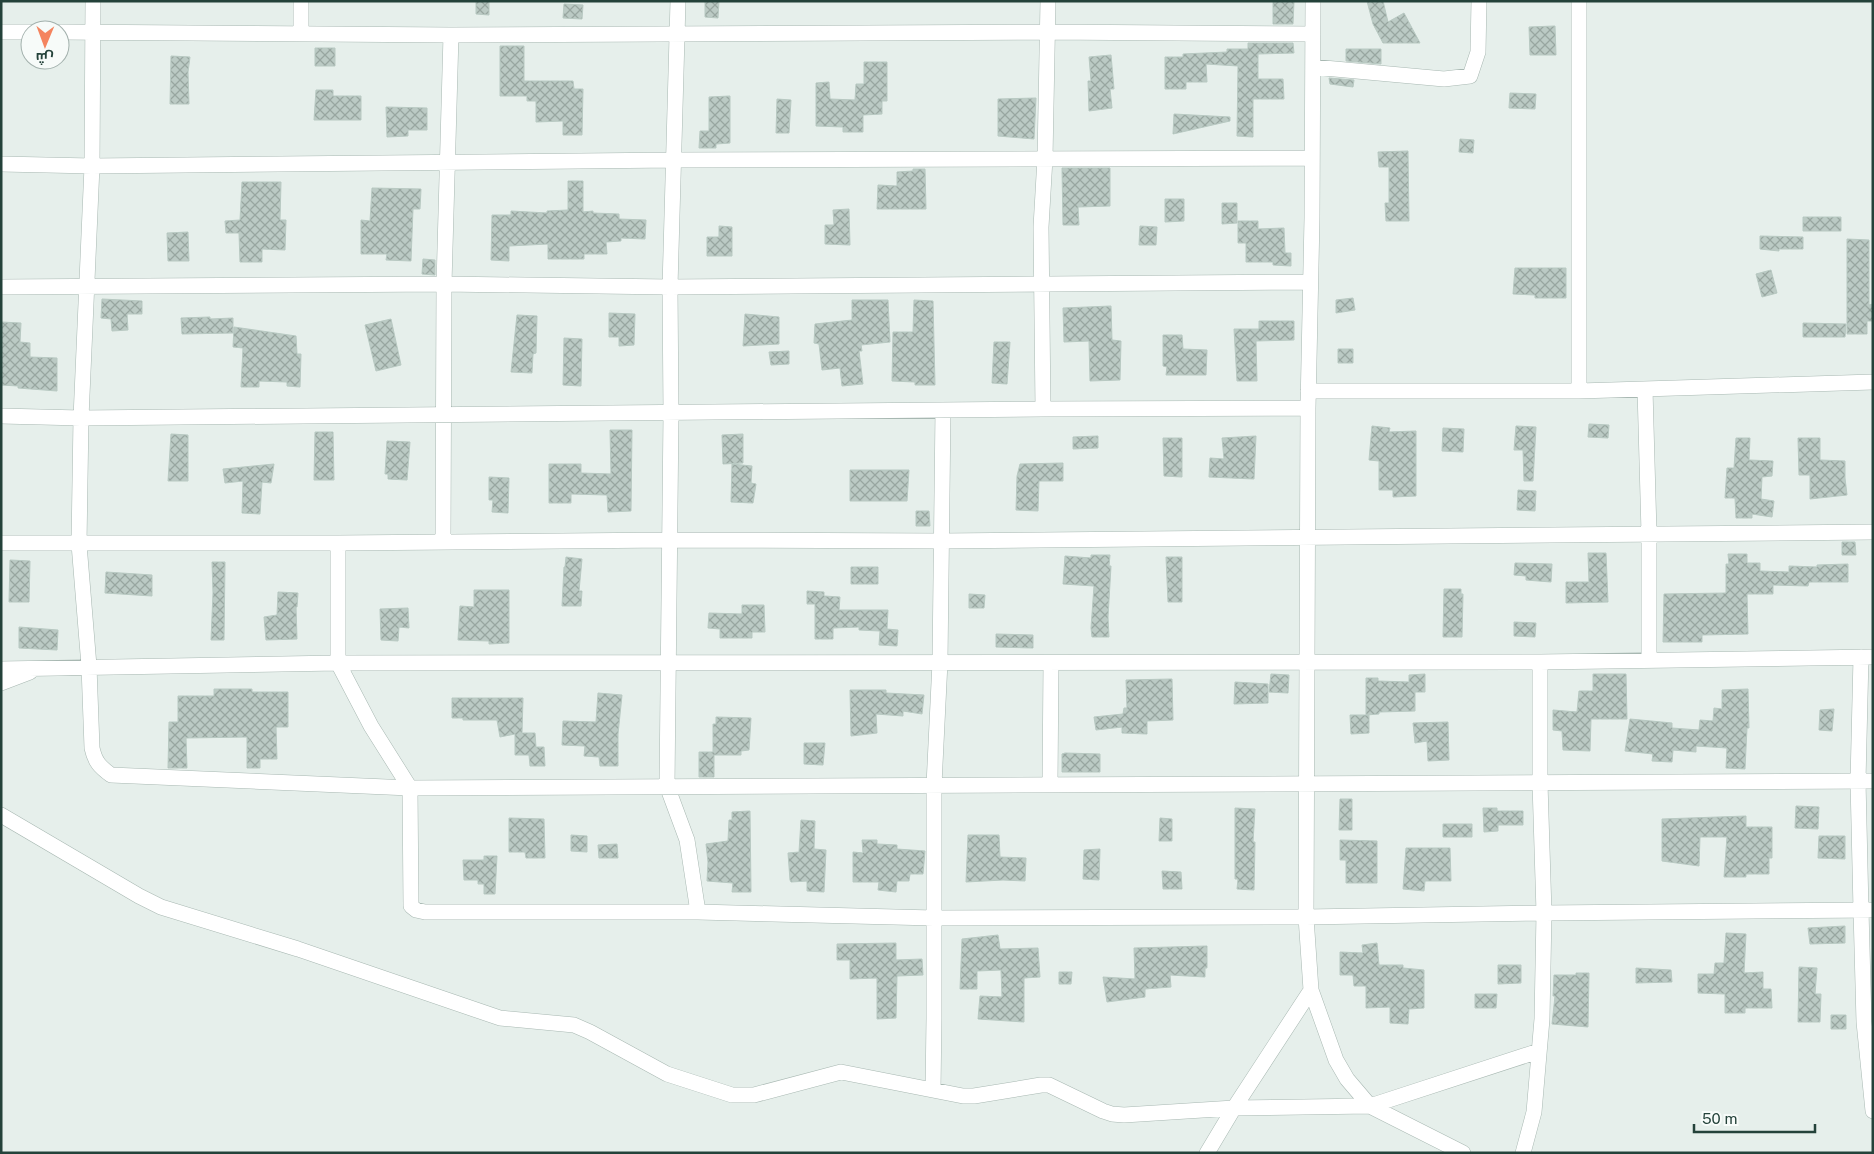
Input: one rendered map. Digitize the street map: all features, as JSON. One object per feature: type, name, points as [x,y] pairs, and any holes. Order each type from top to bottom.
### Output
[{"type":"street","points":[[93,1],[92,166],[81,418],[79,544],[89,666],[92,748],[94,759],[111,775],[410,788],[1865,781]]},
{"type":"street","points":[[301,1],[301,34]]},
{"type":"street","points":[[678,1],[670,287],[671,414],[667,786],[687,840],[698,912]]},
{"type":"street","points":[[1042,409],[1041,227],[1045,158],[1048,1]]},
{"type":"street","points":[[1313,1],[1306,662],[1306,917],[1311,990],[1336,1060],[1347,1079],[1370,1106],[1463,1153]]},
{"type":"street","points":[[1313,67],[1444,79],[1470,76],[1478,52],[1479,1]]},
{"type":"street","points":[[1579,1],[1579,391]]},
{"type":"street","points":[[1,32],[20,32]]},
{"type":"street","points":[[70,32],[450,35],[1048,32],[1313,34]]},
{"type":"street","points":[[443,541],[442,414],[450,35]]},
{"type":"street","points":[[1,164],[92,166],[674,160],[1312,158]]},
{"type":"street","points":[[1,287],[444,284],[670,287],[1310,282]]},
{"type":"street","points":[[1308,391],[1579,391],[1873,382]]},
{"type":"street","points":[[1645,389],[1649,533],[1649,660]]},
{"type":"street","points":[[1,416],[81,418],[1308,408]]},
{"type":"street","points":[[933,1090],[934,785],[940,662],[943,410]]},
{"type":"street","points":[[1,543],[338,544],[443,541],[942,541],[1873,532]]},
{"type":"street","points":[[338,544],[338,663],[371,726],[410,788],[411,906],[416,910],[425,912],[698,912],[934,918],[1306,917],[1867,910]]},
{"type":"street","points":[[1,669],[338,663],[1540,662],[1867,657],[1865,781],[1867,910],[1864,1022],[1873,1111]]},
{"type":"street","points":[[1523,1153],[1534,1112],[1542,1019],[1544,913],[1540,783],[1540,662]]},
{"type":"street","points":[[1050,785],[1051,663]]},
{"type":"street","points":[[1,683],[40,668]]},
{"type":"street","points":[[1,815],[130,891],[161,907],[298,949],[500,1018],[574,1025],[667,1074],[732,1095],[754,1095],[841,1072],[962,1096],[974,1096],[1041,1084],[1049,1085],[1103,1111],[1124,1115],[1234,1108],[1370,1106],[1539,1052]]},
{"type":"street","points":[[1207,1153],[1311,990]]},
{"type":"building","points":[[476,1],[489,1],[489,15],[476,14]]},
{"type":"building","points":[[705,1],[719,1],[718,18],[705,17]]},
{"type":"building","points":[[1273,1],[1294,1],[1293,24],[1273,24]]},
{"type":"building","points":[[1367,1],[1383,1],[1388,22],[1404,13],[1420,43],[1383,43],[1373,24]]},
{"type":"building","points":[[564,4],[583,5],[582,19],[563,18]]},
{"type":"building","points":[[1555,26],[1556,55],[1530,55],[1529,27]]},
{"type":"building","points":[[1248,43],[1293,43],[1294,53],[1258,54],[1258,79],[1283,79],[1284,99],[1253,99],[1253,137],[1237,136],[1238,66],[1206,64],[1207,82],[1186,82],[1186,89],[1165,89],[1165,57],[1183,57],[1183,54],[1227,52],[1227,49],[1248,49]]},
{"type":"building","points":[[500,46],[524,46],[524,81],[573,81],[574,89],[583,89],[582,135],[563,135],[563,121],[536,122],[536,101],[527,101],[527,96],[500,96]]},
{"type":"building","points":[[315,48],[335,48],[335,66],[315,66]]},
{"type":"building","points":[[1346,49],[1381,49],[1381,64],[1346,61]]},
{"type":"building","points":[[1111,55],[1114,89],[1110,89],[1112,108],[1089,111],[1088,81],[1091,81],[1089,57]]},
{"type":"building","points":[[171,56],[190,57],[188,72],[189,104],[170,104]]},
{"type":"building","points":[[864,62],[887,62],[887,101],[882,101],[882,114],[863,115],[863,132],[843,132],[843,127],[816,126],[816,83],[829,82],[830,99],[855,100],[856,84],[864,84]]},
{"type":"building","points":[[1329,78],[1354,80],[1353,87],[1330,84]]},
{"type":"building","points":[[316,90],[333,90],[333,96],[361,96],[361,120],[314,120]]},
{"type":"building","points":[[1510,93],[1536,94],[1535,109],[1509,108]]},
{"type":"building","points":[[730,96],[730,143],[716,144],[716,148],[699,148],[700,131],[709,131],[709,97]]},
{"type":"building","points":[[1036,98],[1034,139],[998,136],[998,99]]},
{"type":"building","points":[[777,99],[791,100],[789,133],[776,133]]},
{"type":"building","points":[[386,107],[427,108],[427,130],[408,130],[408,136],[387,137]]},
{"type":"building","points":[[1174,114],[1230,117],[1230,121],[1173,134]]},
{"type":"building","points":[[1460,139],[1474,140],[1473,153],[1459,152]]},
{"type":"building","points":[[1408,151],[1409,221],[1386,221],[1385,203],[1389,203],[1389,167],[1379,167],[1378,152]]},
{"type":"building","points":[[1062,168],[1110,168],[1110,206],[1078,207],[1079,225],[1063,225]]},
{"type":"building","points":[[913,169],[925,169],[926,209],[877,209],[878,185],[897,186],[897,172],[913,171]]},
{"type":"building","points":[[568,181],[583,181],[583,212],[593,211],[593,213],[619,214],[619,219],[646,220],[645,239],[621,238],[621,241],[606,242],[607,254],[584,254],[584,259],[548,259],[548,244],[509,246],[509,261],[491,260],[492,215],[511,215],[511,211],[547,213],[547,211],[568,210]]},
{"type":"building","points":[[242,182],[281,182],[280,220],[286,220],[285,250],[262,249],[262,262],[240,262],[239,233],[226,233],[225,221],[240,220]]},
{"type":"building","points":[[372,188],[421,189],[420,209],[413,209],[411,261],[386,260],[387,254],[361,254],[361,220],[370,221]]},
{"type":"building","points":[[1165,199],[1184,199],[1184,221],[1165,222]]},
{"type":"building","points":[[1222,203],[1237,203],[1237,223],[1222,224]]},
{"type":"building","points":[[849,209],[850,245],[825,244],[825,225],[834,225],[833,210]]},
{"type":"building","points":[[1803,217],[1841,217],[1841,231],[1803,231]]},
{"type":"building","points":[[1238,221],[1258,221],[1258,229],[1284,228],[1285,253],[1291,253],[1291,266],[1273,265],[1273,262],[1246,262],[1246,243],[1238,243]]},
{"type":"building","points":[[719,226],[732,227],[732,256],[707,256],[707,237],[719,237]]},
{"type":"building","points":[[1140,226],[1157,227],[1156,245],[1139,245]]},
{"type":"building","points":[[188,232],[189,261],[168,261],[167,233]]},
{"type":"building","points":[[1760,236],[1803,237],[1803,249],[1779,249],[1779,251],[1760,249]]},
{"type":"building","points":[[1847,239],[1869,240],[1869,305],[1873,304],[1873,321],[1867,321],[1867,334],[1847,334]]},
{"type":"building","points":[[423,259],[435,260],[435,275],[422,274]]},
{"type":"building","points":[[1515,268],[1566,268],[1566,298],[1535,298],[1535,295],[1513,294]]},
{"type":"building","points":[[1771,270],[1777,293],[1762,297],[1756,274]]},
{"type":"building","points":[[1353,298],[1355,310],[1336,313],[1336,300]]},
{"type":"building","points":[[102,299],[142,301],[142,314],[127,314],[128,330],[112,331],[111,319],[101,318]]},
{"type":"building","points":[[852,300],[888,300],[890,342],[861,345],[862,351],[859,351],[863,384],[842,386],[840,368],[822,370],[819,344],[814,343],[815,324],[852,320]]},
{"type":"building","points":[[914,300],[933,301],[935,385],[915,385],[915,382],[892,381],[893,332],[913,332]]},
{"type":"building","points":[[1111,306],[1112,340],[1121,341],[1120,380],[1090,381],[1089,341],[1064,342],[1063,308]]},
{"type":"building","points":[[609,313],[635,314],[634,345],[619,346],[619,337],[609,337]]},
{"type":"building","points":[[745,314],[779,317],[779,344],[743,346]]},
{"type":"building","points":[[517,315],[537,316],[536,353],[533,354],[532,373],[511,372]]},
{"type":"building","points":[[210,317],[210,319],[233,318],[233,333],[182,334],[181,318]]},
{"type":"building","points":[[391,319],[401,365],[376,371],[365,325]]},
{"type":"building","points":[[1259,321],[1294,321],[1294,340],[1256,341],[1257,381],[1237,381],[1234,329],[1259,329]]},
{"type":"building","points":[[1,322],[21,323],[20,342],[30,343],[30,357],[57,358],[57,391],[1,385]]},
{"type":"building","points":[[1803,323],[1846,324],[1845,337],[1803,337]]},
{"type":"building","points":[[234,327],[296,336],[297,354],[301,354],[300,387],[287,386],[287,382],[259,381],[259,387],[241,387],[243,348],[233,347]]},
{"type":"building","points":[[1163,335],[1182,335],[1183,349],[1207,350],[1206,375],[1166,375],[1167,367],[1163,366]]},
{"type":"building","points":[[564,338],[582,339],[581,386],[563,385]]},
{"type":"building","points":[[994,342],[1010,342],[1007,384],[992,383]]},
{"type":"building","points":[[1338,349],[1353,349],[1353,363],[1338,363]]},
{"type":"building","points":[[789,351],[789,364],[771,365],[769,352]]},
{"type":"building","points":[[1589,424],[1609,425],[1608,438],[1588,437]]},
{"type":"building","points":[[1372,426],[1390,428],[1389,432],[1416,431],[1416,496],[1393,497],[1393,490],[1379,490],[1379,461],[1369,460]]},
{"type":"building","points":[[1516,426],[1536,427],[1533,481],[1524,481],[1523,450],[1514,450]]},
{"type":"building","points":[[1443,428],[1464,429],[1463,452],[1442,451]]},
{"type":"building","points":[[610,430],[632,430],[631,511],[608,512],[607,495],[571,494],[571,503],[549,503],[549,464],[581,464],[581,473],[611,474]]},
{"type":"building","points":[[315,432],[333,432],[334,480],[314,480]]},
{"type":"building","points":[[171,434],[188,435],[188,481],[168,481]]},
{"type":"building","points":[[743,434],[743,463],[723,464],[722,435]]},
{"type":"building","points":[[1098,436],[1098,448],[1073,449],[1073,437]]},
{"type":"building","points":[[1256,436],[1254,479],[1209,477],[1210,458],[1224,459],[1222,438]]},
{"type":"building","points":[[1163,438],[1182,438],[1182,477],[1164,476]]},
{"type":"building","points":[[1736,438],[1750,438],[1749,460],[1773,461],[1772,476],[1762,477],[1761,499],[1774,501],[1772,517],[1752,514],[1752,518],[1736,518],[1735,498],[1725,498],[1727,468],[1734,468]]},
{"type":"building","points":[[1798,438],[1820,438],[1820,460],[1845,461],[1847,495],[1810,499],[1810,475],[1799,475]]},
{"type":"building","points":[[387,441],[410,442],[407,480],[388,479],[388,474],[385,474]]},
{"type":"building","points":[[1063,463],[1063,481],[1039,481],[1038,511],[1016,510],[1017,476],[1020,464]]},
{"type":"building","points":[[274,464],[271,483],[262,482],[260,514],[242,513],[243,481],[225,483],[223,469]]},
{"type":"building","points":[[732,464],[752,466],[751,483],[756,484],[753,503],[731,502]]},
{"type":"building","points":[[850,470],[909,470],[907,501],[850,501]]},
{"type":"building","points":[[489,477],[509,478],[508,513],[492,512],[493,500],[489,500]]},
{"type":"building","points":[[1518,490],[1536,491],[1535,511],[1517,510]]},
{"type":"building","points":[[916,511],[929,511],[930,526],[916,526]]},
{"type":"building","points":[[1842,542],[1855,542],[1856,555],[1842,555]]},
{"type":"building","points":[[1588,553],[1606,553],[1608,602],[1566,603],[1566,582],[1589,582]]},
{"type":"building","points":[[1728,554],[1747,554],[1747,563],[1760,563],[1760,571],[1789,572],[1789,566],[1817,567],[1817,565],[1848,564],[1848,582],[1809,582],[1808,586],[1773,585],[1773,594],[1747,594],[1748,634],[1702,635],[1702,642],[1663,642],[1664,594],[1726,593],[1726,564],[1729,564]]},
{"type":"building","points":[[1091,555],[1110,555],[1109,637],[1092,637],[1094,586],[1063,584],[1065,556],[1091,558]]},
{"type":"building","points":[[566,557],[582,559],[579,591],[582,591],[581,606],[562,606]]},
{"type":"building","points":[[1166,557],[1182,557],[1182,602],[1168,602]]},
{"type":"building","points":[[10,560],[30,561],[29,602],[9,602]]},
{"type":"building","points":[[212,562],[225,562],[224,640],[211,640]]},
{"type":"building","points":[[1515,563],[1552,564],[1551,582],[1526,580],[1526,576],[1514,575]]},
{"type":"building","points":[[851,567],[878,567],[878,584],[851,584]]},
{"type":"building","points":[[106,572],[152,575],[152,596],[105,593]]},
{"type":"building","points":[[1444,589],[1461,589],[1461,594],[1463,594],[1462,637],[1443,637]]},
{"type":"building","points":[[474,590],[509,590],[509,643],[489,644],[489,641],[458,640],[460,606],[474,607]]},
{"type":"building","points":[[807,591],[824,592],[824,596],[840,597],[839,610],[888,610],[887,629],[898,630],[897,646],[879,645],[880,631],[859,630],[859,627],[833,628],[833,639],[815,639],[815,604],[807,604]]},
{"type":"building","points":[[278,592],[298,593],[296,607],[297,639],[266,640],[264,617],[277,615]]},
{"type":"building","points":[[969,594],[985,595],[984,608],[969,608]]},
{"type":"building","points":[[742,605],[764,605],[765,632],[752,632],[752,638],[720,638],[720,629],[708,628],[709,613],[742,614]]},
{"type":"building","points":[[408,608],[409,628],[399,627],[398,641],[381,640],[380,609]]},
{"type":"building","points":[[1514,622],[1536,623],[1535,637],[1514,636]]},
{"type":"building","points":[[19,627],[58,630],[57,650],[19,648]]},
{"type":"building","points":[[996,634],[1033,635],[1033,648],[996,647]]},
{"type":"building","points":[[1271,674],[1289,675],[1288,693],[1269,692]]},
{"type":"building","points":[[1425,674],[1425,692],[1415,692],[1415,711],[1379,712],[1379,714],[1366,715],[1366,678],[1378,678],[1378,681],[1409,682],[1409,675]]},
{"type":"building","points":[[1593,674],[1626,674],[1627,719],[1591,719],[1590,751],[1563,750],[1562,731],[1553,730],[1553,710],[1577,712],[1579,691],[1593,691]]},
{"type":"building","points":[[1172,679],[1173,720],[1147,721],[1147,734],[1122,733],[1122,727],[1096,730],[1094,717],[1123,714],[1124,708],[1127,708],[1126,680]]},
{"type":"building","points":[[1235,682],[1268,684],[1268,703],[1234,704]]},
{"type":"building","points":[[214,689],[252,689],[252,692],[288,692],[288,727],[276,727],[277,759],[260,759],[260,768],[247,768],[247,737],[186,738],[187,768],[168,768],[169,722],[178,722],[178,696],[214,696]]},
{"type":"building","points":[[1748,689],[1749,728],[1747,728],[1745,769],[1726,768],[1727,748],[1696,746],[1696,752],[1673,750],[1672,762],[1652,761],[1653,754],[1625,751],[1630,719],[1672,723],[1672,728],[1699,730],[1700,720],[1713,721],[1714,708],[1722,709],[1722,690]]},
{"type":"building","points":[[850,690],[886,690],[886,693],[924,695],[922,714],[903,711],[903,716],[876,714],[877,733],[851,736]]},
{"type":"building","points":[[598,693],[622,695],[618,734],[618,766],[600,766],[599,757],[584,756],[585,746],[562,745],[563,721],[596,722]]},
{"type":"building","points":[[452,698],[523,698],[522,733],[535,733],[536,747],[544,747],[545,766],[530,766],[529,755],[515,755],[515,734],[500,737],[497,720],[463,720],[463,718],[452,718]]},
{"type":"building","points":[[1834,709],[1832,731],[1819,730],[1820,710]]},
{"type":"building","points":[[1350,715],[1369,715],[1369,733],[1351,734]]},
{"type":"building","points":[[716,717],[751,718],[749,750],[741,751],[741,755],[714,755],[714,777],[699,777],[699,752],[713,752],[713,724],[716,724]]},
{"type":"building","points":[[1448,722],[1449,760],[1428,761],[1427,741],[1415,743],[1413,723]]},
{"type":"building","points":[[804,743],[825,743],[823,765],[804,764]]},
{"type":"building","points":[[1062,754],[1100,754],[1100,772],[1062,772]]},
{"type":"building","points":[[1340,799],[1352,799],[1352,830],[1339,830]]},
{"type":"building","points":[[1796,806],[1819,807],[1818,829],[1795,828]]},
{"type":"building","points":[[1235,808],[1255,809],[1253,842],[1255,842],[1254,890],[1237,889],[1238,879],[1235,879]]},
{"type":"building","points":[[1483,808],[1497,808],[1497,811],[1523,811],[1523,825],[1498,825],[1498,831],[1484,832]]},
{"type":"building","points":[[750,811],[751,892],[732,892],[733,883],[707,881],[708,862],[706,844],[728,841],[729,820],[732,820],[732,812]]},
{"type":"building","points":[[1746,816],[1746,827],[1772,827],[1772,858],[1769,858],[1769,874],[1746,874],[1746,877],[1724,877],[1727,837],[1700,837],[1699,866],[1662,861],[1662,819]]},
{"type":"building","points":[[509,818],[544,819],[545,858],[526,858],[525,852],[509,852]]},
{"type":"building","points":[[1160,818],[1172,819],[1172,841],[1159,841]]},
{"type":"building","points":[[801,820],[815,821],[814,849],[826,850],[824,892],[807,891],[807,881],[791,882],[790,880],[788,853],[799,852]]},
{"type":"building","points":[[1443,824],[1472,824],[1472,837],[1443,837]]},
{"type":"building","points":[[571,835],[587,836],[587,852],[571,851]]},
{"type":"building","points":[[968,835],[999,835],[1000,857],[1026,858],[1025,881],[966,882]]},
{"type":"building","points":[[1819,836],[1845,836],[1845,859],[1818,858]]},
{"type":"building","points":[[862,840],[877,840],[877,844],[897,845],[897,849],[925,851],[923,874],[910,874],[909,881],[897,881],[896,892],[878,890],[879,882],[853,882],[853,852],[863,853]]},
{"type":"building","points":[[1340,840],[1377,841],[1377,883],[1346,883],[1346,860],[1340,860]]},
{"type":"building","points":[[617,844],[618,858],[599,858],[598,845]]},
{"type":"building","points":[[1406,848],[1450,848],[1451,881],[1425,881],[1424,891],[1403,889]]},
{"type":"building","points":[[1100,849],[1099,880],[1083,879],[1084,850]]},
{"type":"building","points":[[484,856],[497,856],[495,894],[484,894],[484,884],[478,884],[478,880],[464,880],[463,860],[484,860]]},
{"type":"building","points":[[1162,871],[1181,872],[1182,889],[1163,889]]},
{"type":"building","points":[[1845,926],[1845,943],[1810,944],[1808,928]]},
{"type":"building","points":[[1726,933],[1746,934],[1744,973],[1763,972],[1763,989],[1771,989],[1772,1008],[1745,1008],[1745,1013],[1725,1013],[1725,994],[1698,993],[1698,974],[1714,974],[1715,963],[1724,963]]},
{"type":"building","points":[[998,935],[1000,949],[1038,948],[1040,977],[1024,978],[1024,1022],[978,1019],[980,996],[1002,997],[1001,970],[977,971],[977,989],[960,989],[962,939]]},
{"type":"building","points":[[896,943],[896,960],[922,959],[923,975],[897,976],[896,1018],[877,1019],[877,978],[850,979],[850,960],[837,960],[837,944]]},
{"type":"building","points":[[1377,943],[1379,965],[1403,965],[1403,968],[1424,970],[1424,1008],[1409,1009],[1408,1024],[1390,1023],[1390,1007],[1366,1008],[1366,986],[1354,986],[1353,975],[1340,975],[1340,952],[1363,953],[1362,945]]},
{"type":"building","points":[[1207,946],[1205,977],[1170,975],[1171,987],[1145,989],[1145,997],[1107,1002],[1103,977],[1135,979],[1134,948]]},
{"type":"building","points":[[1498,965],[1521,965],[1521,983],[1498,984]]},
{"type":"building","points":[[1799,967],[1817,968],[1815,994],[1821,994],[1820,1022],[1798,1022]]},
{"type":"building","points":[[1636,968],[1671,970],[1672,982],[1636,983]]},
{"type":"building","points":[[1059,972],[1072,972],[1071,984],[1059,984]]},
{"type":"building","points":[[1576,973],[1589,973],[1588,1027],[1552,1024],[1555,996],[1553,996],[1554,975],[1576,975]]},
{"type":"building","points":[[1475,994],[1497,994],[1496,1008],[1475,1008]]},
{"type":"building","points":[[1831,1015],[1846,1015],[1846,1029],[1831,1029]]}]
